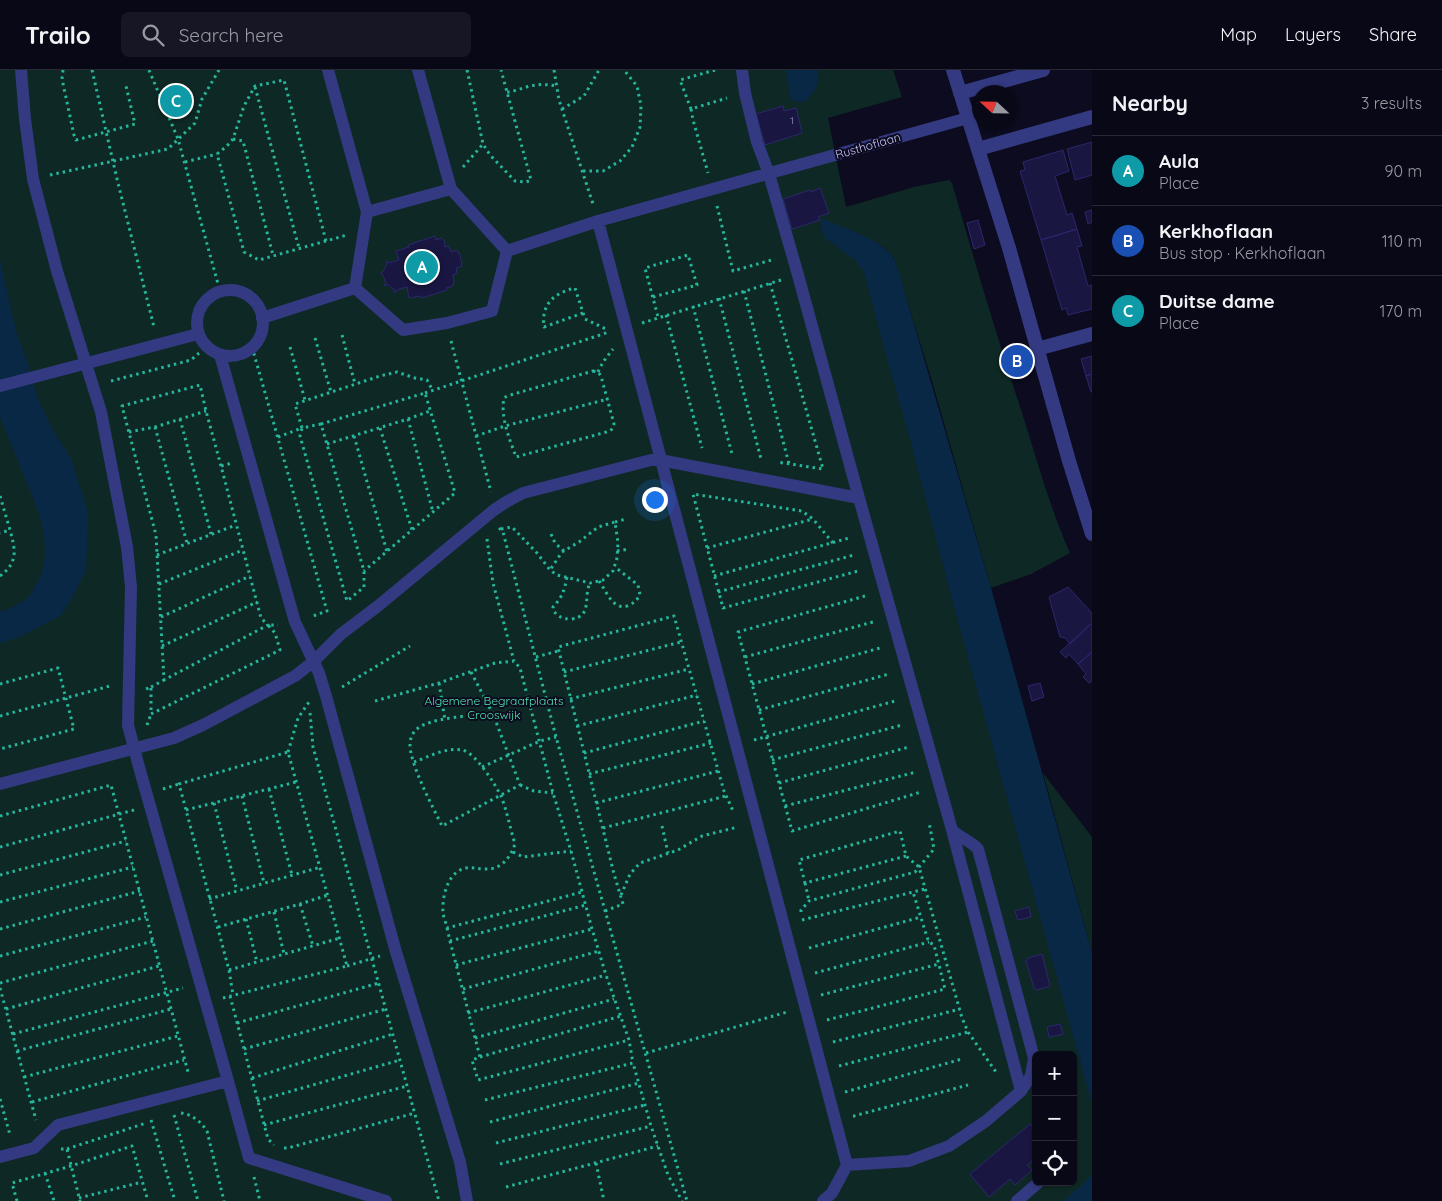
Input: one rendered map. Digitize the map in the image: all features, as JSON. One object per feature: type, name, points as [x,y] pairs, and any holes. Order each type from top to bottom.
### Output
[{"type":"street","points":[[953,70],[1009,248],[1092,534]]},
{"type":"street","points":[[960,93],[1043,70]]},
{"type":"street","points":[[978,149],[1092,117]]},
{"type":"street","points":[[1037,349],[1092,334]]},
{"type":"lane","points":[[21,70],[33,179],[57,271],[101,412],[127,547],[131,587],[128,725],[248,1158],[386,1201]]},
{"type":"lane","points":[[328,70],[367,212],[355,288]]},
{"type":"lane","points":[[355,288],[403,330],[447,323],[492,311],[507,251],[451,189],[418,70]]},
{"type":"lane","points":[[742,70],[745,93],[757,142],[769,174],[792,254],[952,830],[1020,1091]]},
{"type":"lane","name":"Rusthoflaan","points":[[507,251],[598,221],[968,118]]},
{"type":"lane","points":[[367,212],[451,189]]},
{"type":"lane","points":[[598,221],[847,1165],[832,1193],[823,1201]]},
{"type":"lane","points":[[262,318],[355,288]]},
{"type":"lane","points":[[224,290],[235,290],[246,294],[255,301],[261,311],[262,318],[261,332],[257,342],[241,354],[231,356],[220,355],[205,345],[198,334],[196,323],[198,311],[204,301],[213,294],[224,290]]},
{"type":"lane","points":[[0,386],[198,334]]},
{"type":"lane","points":[[220,355],[295,622],[319,674],[326,696],[396,952],[460,1162],[467,1201]]},
{"type":"lane","points":[[0,784],[174,738],[288,681],[313,662],[341,634],[522,493],[651,460],[660,460],[859,498]]},
{"type":"lane","points":[[952,830],[957,836],[973,843],[978,849],[1032,1051]]},
{"type":"lane","points":[[847,1165],[909,1161],[949,1146],[986,1121],[1032,1080]]},
{"type":"lane","points":[[0,1157],[34,1148],[58,1126],[228,1081]]},
{"type":"lane","points":[[1017,1201],[1034,1186]]},
{"type":"path","points":[[64,70],[62,79],[76,140],[135,124],[126,86]]},
{"type":"path","points":[[92,70],[150,309]]},
{"type":"path","points":[[149,70],[178,139],[220,291]]},
{"type":"path","points":[[33,179],[168,149],[195,123],[202,99],[218,70]]},
{"type":"path","points":[[467,70],[484,144],[490,155],[515,181],[526,182],[531,180],[501,70]]},
{"type":"path","points":[[554,70],[559,100],[598,221]]},
{"type":"path","points":[[562,109],[584,96],[599,70]]},
{"type":"path","points":[[583,171],[603,171],[620,161],[635,141],[640,128],[641,106],[636,86],[624,70]]},
{"type":"path","points":[[715,70],[680,80],[691,109],[733,271],[792,254]]},
{"type":"path","points":[[185,162],[217,154],[228,146],[233,139],[244,106],[255,86],[284,80],[326,241]]},
{"type":"path","points":[[507,92],[517,92],[533,85],[558,86]]},
{"type":"path","points":[[255,86],[299,248]]},
{"type":"path","points":[[691,109],[745,93]]},
{"type":"path","points":[[233,139],[243,141],[273,255]]},
{"type":"path","points":[[217,154],[244,252],[259,260],[364,230]]},
{"type":"path","points":[[653,298],[696,285],[688,255],[645,268],[658,317]]},
{"type":"path","points":[[719,298],[761,459],[823,470],[770,283]]},
{"type":"path","points":[[583,313],[544,327],[543,318],[550,301],[556,295],[575,288],[586,319],[611,331]]},
{"type":"path","points":[[744,291],[789,464]]},
{"type":"path","points":[[693,306],[732,454]]},
{"type":"path","points":[[666,315],[702,448],[709,450]]},
{"type":"path","points":[[643,322],[645,332]]},
{"type":"path","points":[[447,323],[492,497],[494,516],[503,532],[556,737],[687,1201]]},
{"type":"path","points":[[342,335],[355,384]]},
{"type":"path","points":[[315,338],[331,392]]},
{"type":"path","points":[[93,384],[104,383],[191,360],[205,345]]},
{"type":"path","points":[[252,347],[327,611],[295,622]]},
{"type":"path","points":[[290,347],[305,400]]},
{"type":"path","points":[[593,370],[602,376],[614,424],[610,431],[516,457],[506,426],[503,402],[507,396],[593,370]]},
{"type":"path","points":[[321,424],[364,571],[364,587],[347,601],[300,436],[302,428],[295,404],[397,372],[427,380],[433,391]]},
{"type":"path","points":[[151,687],[151,714],[280,650],[276,633],[261,618],[200,385],[122,406],[156,535],[164,680]]},
{"type":"path","points":[[278,437],[302,428],[425,393],[455,493],[364,571]]},
{"type":"path","points":[[476,436],[506,426],[608,399]]},
{"type":"path","points":[[129,432],[206,411]]},
{"type":"path","points":[[327,444],[430,412]]},
{"type":"path","points":[[180,419],[211,534]]},
{"type":"path","points":[[408,419],[433,512]]},
{"type":"path","points":[[155,426],[187,543]]},
{"type":"path","points":[[380,428],[412,530]]},
{"type":"path","points":[[354,436],[387,552]]},
{"type":"path","points":[[724,452],[741,456]]},
{"type":"path","points":[[221,466],[249,458]]},
{"type":"path","points":[[833,543],[813,519],[802,511],[693,494],[723,608],[858,571]]},
{"type":"path","points":[[0,496],[14,541],[15,554],[8,568],[0,576]]},
{"type":"path","points":[[494,516],[487,532],[488,549],[493,583],[514,661],[520,668],[553,793],[606,975],[622,1016],[651,1126],[668,1175],[682,1201]]},
{"type":"path","points":[[550,570],[562,552],[598,527],[626,519]]},
{"type":"path","points":[[707,548],[813,519]]},
{"type":"path","points":[[500,529],[512,527],[538,553],[550,570],[557,575],[590,583],[603,580],[615,567],[617,551],[615,522]]},
{"type":"path","points":[[157,555],[236,525]]},
{"type":"path","points":[[0,533],[10,530]]},
{"type":"path","points":[[850,530],[849,538],[861,579]]},
{"type":"path","points":[[551,534],[555,543],[564,551]]},
{"type":"path","points":[[714,576],[849,538]]},
{"type":"path","points":[[617,551],[629,549]]},
{"type":"path","points":[[159,584],[243,550]]},
{"type":"path","points":[[718,592],[854,556]]},
{"type":"path","points":[[599,581],[615,604],[624,606],[637,600],[640,595],[638,585],[615,567]]},
{"type":"path","points":[[161,617],[250,576]]},
{"type":"path","points":[[567,577],[560,600],[553,607],[553,610],[561,618],[579,617],[583,613],[586,608],[590,583]]},
{"type":"path","points":[[863,588],[868,604]]},
{"type":"path","points":[[866,596],[738,632],[772,760],[792,831],[921,792]]},
{"type":"path","points":[[162,646],[257,602]]},
{"type":"path","points":[[536,657],[558,651],[558,648],[674,616],[718,771],[726,796],[737,818]]},
{"type":"path","points":[[745,657],[873,622],[876,630]]},
{"type":"path","points":[[146,689],[268,625],[280,625]]},
{"type":"path","points":[[878,639],[883,656]]},
{"type":"path","points":[[564,672],[681,642]]},
{"type":"path","points":[[326,696],[410,646]]},
{"type":"path","points":[[752,684],[880,648]]},
{"type":"path","points":[[558,651],[623,904],[605,910]]},
{"type":"path","points":[[375,701],[495,663],[514,661]]},
{"type":"path","points":[[0,684],[58,668],[74,728],[0,749]]},
{"type":"path","points":[[570,699],[689,669]]},
{"type":"path","points":[[471,672],[493,714],[520,785],[534,791],[553,793]]},
{"type":"path","points":[[759,710],[893,672]]},
{"type":"path","points":[[888,674],[890,683]]},
{"type":"path","points":[[439,682],[444,720]]},
{"type":"path","points":[[0,716],[110,686],[129,688]]},
{"type":"path","points":[[893,692],[898,709]]},
{"type":"path","points":[[308,694],[313,747],[439,1201]]},
{"type":"path","points":[[577,726],[697,695]]},
{"type":"path","points":[[749,742],[896,701]]},
{"type":"path","points":[[309,702],[298,718],[288,752],[347,966]]},
{"type":"path","points":[[493,714],[428,723],[414,731],[410,743],[414,762],[442,826],[520,785]]},
{"type":"path","points":[[900,717],[904,732]]},
{"type":"path","points":[[584,753],[704,722]]},
{"type":"path","points":[[772,760],[902,725]]},
{"type":"path","points":[[482,767],[540,741],[556,737]]},
{"type":"path","points":[[907,740],[912,756]]},
{"type":"path","points":[[589,774],[711,743]]},
{"type":"path","points":[[779,783],[909,747]]},
{"type":"path","points":[[414,762],[450,750],[463,750],[471,754],[500,795],[515,844],[505,862],[498,867],[490,869],[463,869],[456,873],[445,891],[443,903],[443,914],[480,1057]]},
{"type":"path","points":[[166,788],[288,752]]},
{"type":"path","points":[[914,764],[918,778]]},
{"type":"path","points":[[596,803],[718,771]]},
{"type":"path","points":[[785,806],[916,772]]},
{"type":"path","points":[[186,810],[296,782]]},
{"type":"path","points":[[179,784],[229,970],[231,996],[257,1100],[268,1138],[276,1148]]},
{"type":"path","points":[[0,816],[111,785],[188,1073],[186,1077]]},
{"type":"path","points":[[919,785],[924,800]]},
{"type":"path","points":[[269,789],[292,875]]},
{"type":"path","points":[[242,796],[264,883]]},
{"type":"path","points":[[603,828],[726,796]]},
{"type":"path","points":[[214,803],[237,891]]},
{"type":"path","points":[[0,847],[124,813]]},
{"type":"path","points":[[925,888],[802,920],[800,910],[809,901],[915,872],[934,849],[928,816]]},
{"type":"path","points":[[662,826],[668,853]]},
{"type":"path","points":[[620,896],[630,874],[640,863],[678,850],[702,836],[742,826],[745,832],[760,840]]},
{"type":"path","points":[[809,901],[799,860],[900,831],[906,856],[919,867],[962,1018],[968,1032],[996,1072],[1010,1099]]},
{"type":"path","points":[[0,875],[126,841]]},
{"type":"path","points":[[512,852],[523,857],[571,851]]},
{"type":"path","points":[[805,883],[906,856]]},
{"type":"path","points":[[0,902],[133,867]]},
{"type":"path","points":[[209,899],[320,867]]},
{"type":"path","points":[[0,929],[140,891]]},
{"type":"path","points":[[447,928],[582,892]]},
{"type":"path","points":[[826,1020],[946,989],[934,945],[929,942],[913,892]]},
{"type":"path","points":[[218,927],[328,895]]},
{"type":"path","points":[[300,904],[313,946]]},
{"type":"path","points":[[450,941],[586,906]]},
{"type":"path","points":[[274,912],[284,954]]},
{"type":"path","points":[[0,956],[146,916]]},
{"type":"path","points":[[810,956],[808,948],[921,917]]},
{"type":"path","points":[[246,919],[257,962]]},
{"type":"path","points":[[456,965],[592,929]]},
{"type":"path","points":[[229,970],[340,938]]},
{"type":"path","points":[[0,983],[153,941]]},
{"type":"path","points":[[815,973],[929,942]]},
{"type":"path","points":[[463,989],[599,951]]},
{"type":"path","points":[[222,998],[377,957]]},
{"type":"path","points":[[820,995],[939,964]]},
{"type":"path","points":[[812,965],[816,981]]},
{"type":"path","points":[[6,1009],[160,966]]},
{"type":"path","points":[[468,1013],[606,975]]},
{"type":"path","points":[[237,1023],[379,983]]},
{"type":"path","points":[[12,1034],[189,986]]},
{"type":"path","points":[[0,988],[36,1117]]},
{"type":"path","points":[[818,988],[822,1003]]},
{"type":"path","points":[[475,1038],[614,999]]},
{"type":"path","points":[[646,1053],[805,1007]]},
{"type":"path","points":[[18,1051],[171,1009]]},
{"type":"path","points":[[244,1049],[386,1009]]},
{"type":"path","points":[[832,1043],[960,1009]]},
{"type":"path","points":[[824,1012],[828,1028]]},
{"type":"path","points":[[622,1016],[472,1060],[478,1080],[629,1040]]},
{"type":"path","points":[[838,1066],[968,1032]]},
{"type":"path","points":[[252,1078],[393,1034]]},
{"type":"path","points":[[830,1035],[834,1050]]},
{"type":"path","points":[[24,1078],[178,1036]]},
{"type":"path","points":[[836,1058],[840,1075]]},
{"type":"path","points":[[845,1092],[962,1059]]},
{"type":"path","points":[[32,1102],[184,1060]]},
{"type":"path","points":[[257,1100],[400,1060]]},
{"type":"path","points":[[485,1100],[633,1063]]},
{"type":"path","points":[[490,1122],[639,1083]]},
{"type":"path","points":[[843,1083],[847,1099]]},
{"type":"path","points":[[850,1114],[854,1116],[968,1085]]},
{"type":"path","points":[[264,1125],[407,1086]]},
{"type":"path","points":[[0,1099],[15,1153]]},
{"type":"path","points":[[496,1143],[645,1105]]},
{"type":"path","points":[[166,1117],[185,1113],[202,1124],[206,1131],[224,1201]]},
{"type":"path","points":[[282,1148],[288,1148],[415,1113]]},
{"type":"path","points":[[174,1115],[198,1201]]},
{"type":"path","points":[[66,1149],[159,1119]]},
{"type":"path","points":[[152,1121],[175,1201]]},
{"type":"path","points":[[500,1164],[651,1126]]},
{"type":"path","points":[[17,1201],[12,1183],[132,1146],[148,1201]]},
{"type":"path","points":[[506,1187],[658,1146]]},
{"type":"path","points":[[596,1163],[604,1201]]},
{"type":"path","points":[[71,1166],[80,1200],[142,1182]]},
{"type":"path","points":[[45,1173],[54,1201]]},
{"type":"green space","name":"Algemene Begraafplaats Crooswijk","points":[[0,70],[893,70],[902,97],[828,118],[846,207],[914,187],[949,180],[952,183],[977,270],[1044,484],[1070,553],[1031,574],[991,588],[932,381],[893,256],[882,246],[852,232],[896,309],[1092,1027],[1092,1201],[0,1201]]},
{"type":"green space","points":[[1043,773],[1092,837],[1092,953]]},
{"type":"water","points":[[786,70],[818,70],[816,88],[805,102],[791,101]]},
{"type":"water","points":[[821,218],[877,243],[892,255],[899,273],[991,588],[1092,953],[1092,1104],[953,603],[864,272],[856,261],[823,236]]},
{"type":"water","points":[[0,260],[16,331],[37,396],[50,425],[71,459],[88,512],[86,571],[70,602],[60,616],[20,637],[0,643],[0,611],[7,610],[28,598],[42,574],[45,555],[44,535],[39,513],[0,417]]},
{"type":"water","points":[[1092,1174],[1092,1201],[1063,1201],[1082,1185]]},
{"type":"building","points":[[783,106],[784,111],[796,108],[802,133],[765,145],[756,114]]},
{"type":"building","points":[[1092,142],[1092,175],[1075,180],[1067,149]]},
{"type":"building","points":[[1063,150],[1069,171],[1055,176],[1067,215],[1072,213],[1077,229],[1041,240],[1020,171],[1025,170],[1023,162]]},
{"type":"building","points":[[820,188],[829,213],[818,217],[820,220],[792,229],[783,199]]},
{"type":"building","points":[[1092,210],[1092,222],[1088,224],[1085,212]]},
{"type":"building","points":[[978,220],[985,245],[974,249],[967,223]]},
{"type":"building","points":[[1077,229],[1082,246],[1077,247],[1088,286],[1092,285],[1092,309],[1068,315],[1066,308],[1062,310],[1041,240]]},
{"type":"building","points":[[435,236],[436,240],[441,238],[444,240],[445,247],[449,246],[451,252],[457,250],[459,252],[462,266],[456,268],[457,273],[453,275],[453,286],[446,288],[447,290],[422,298],[421,296],[409,298],[407,287],[394,292],[395,290],[387,284],[384,285],[386,283],[381,272],[383,272],[387,261],[389,263],[399,260],[396,251]]},
{"type":"building","points":[[1092,356],[1092,374],[1086,376],[1081,359]]},
{"type":"building","points":[[1092,374],[1092,392],[1091,392],[1086,376]]},
{"type":"building","points":[[1068,587],[1092,613],[1092,623],[1070,644],[1065,638],[1060,637],[1049,597]]},
{"type":"building","points":[[1092,623],[1092,652],[1078,664],[1069,654],[1066,658],[1060,652]]},
{"type":"building","points":[[1092,652],[1092,681],[1089,683],[1083,677],[1086,674],[1078,664]]},
{"type":"building","points":[[1040,683],[1044,697],[1032,701],[1028,686]]},
{"type":"building","points":[[1029,907],[1031,917],[1018,920],[1015,911]]},
{"type":"building","points":[[1042,954],[1050,986],[1037,990],[1034,988],[1026,961],[1028,958]]},
{"type":"building","points":[[1060,1024],[1063,1034],[1049,1037],[1047,1027]]},
{"type":"building","points":[[1030,1124],[1032,1126],[1032,1161],[1027,1165],[1032,1170],[1015,1185],[1010,1179],[989,1197],[970,1174]]},
{"type":"place","name":"Duitse dame","points":[[176,101]]},
{"type":"place","name":"Aula","points":[[422,267]]},
{"type":"place","name":"Kerkhoflaan","points":[[1017,361]]}]
